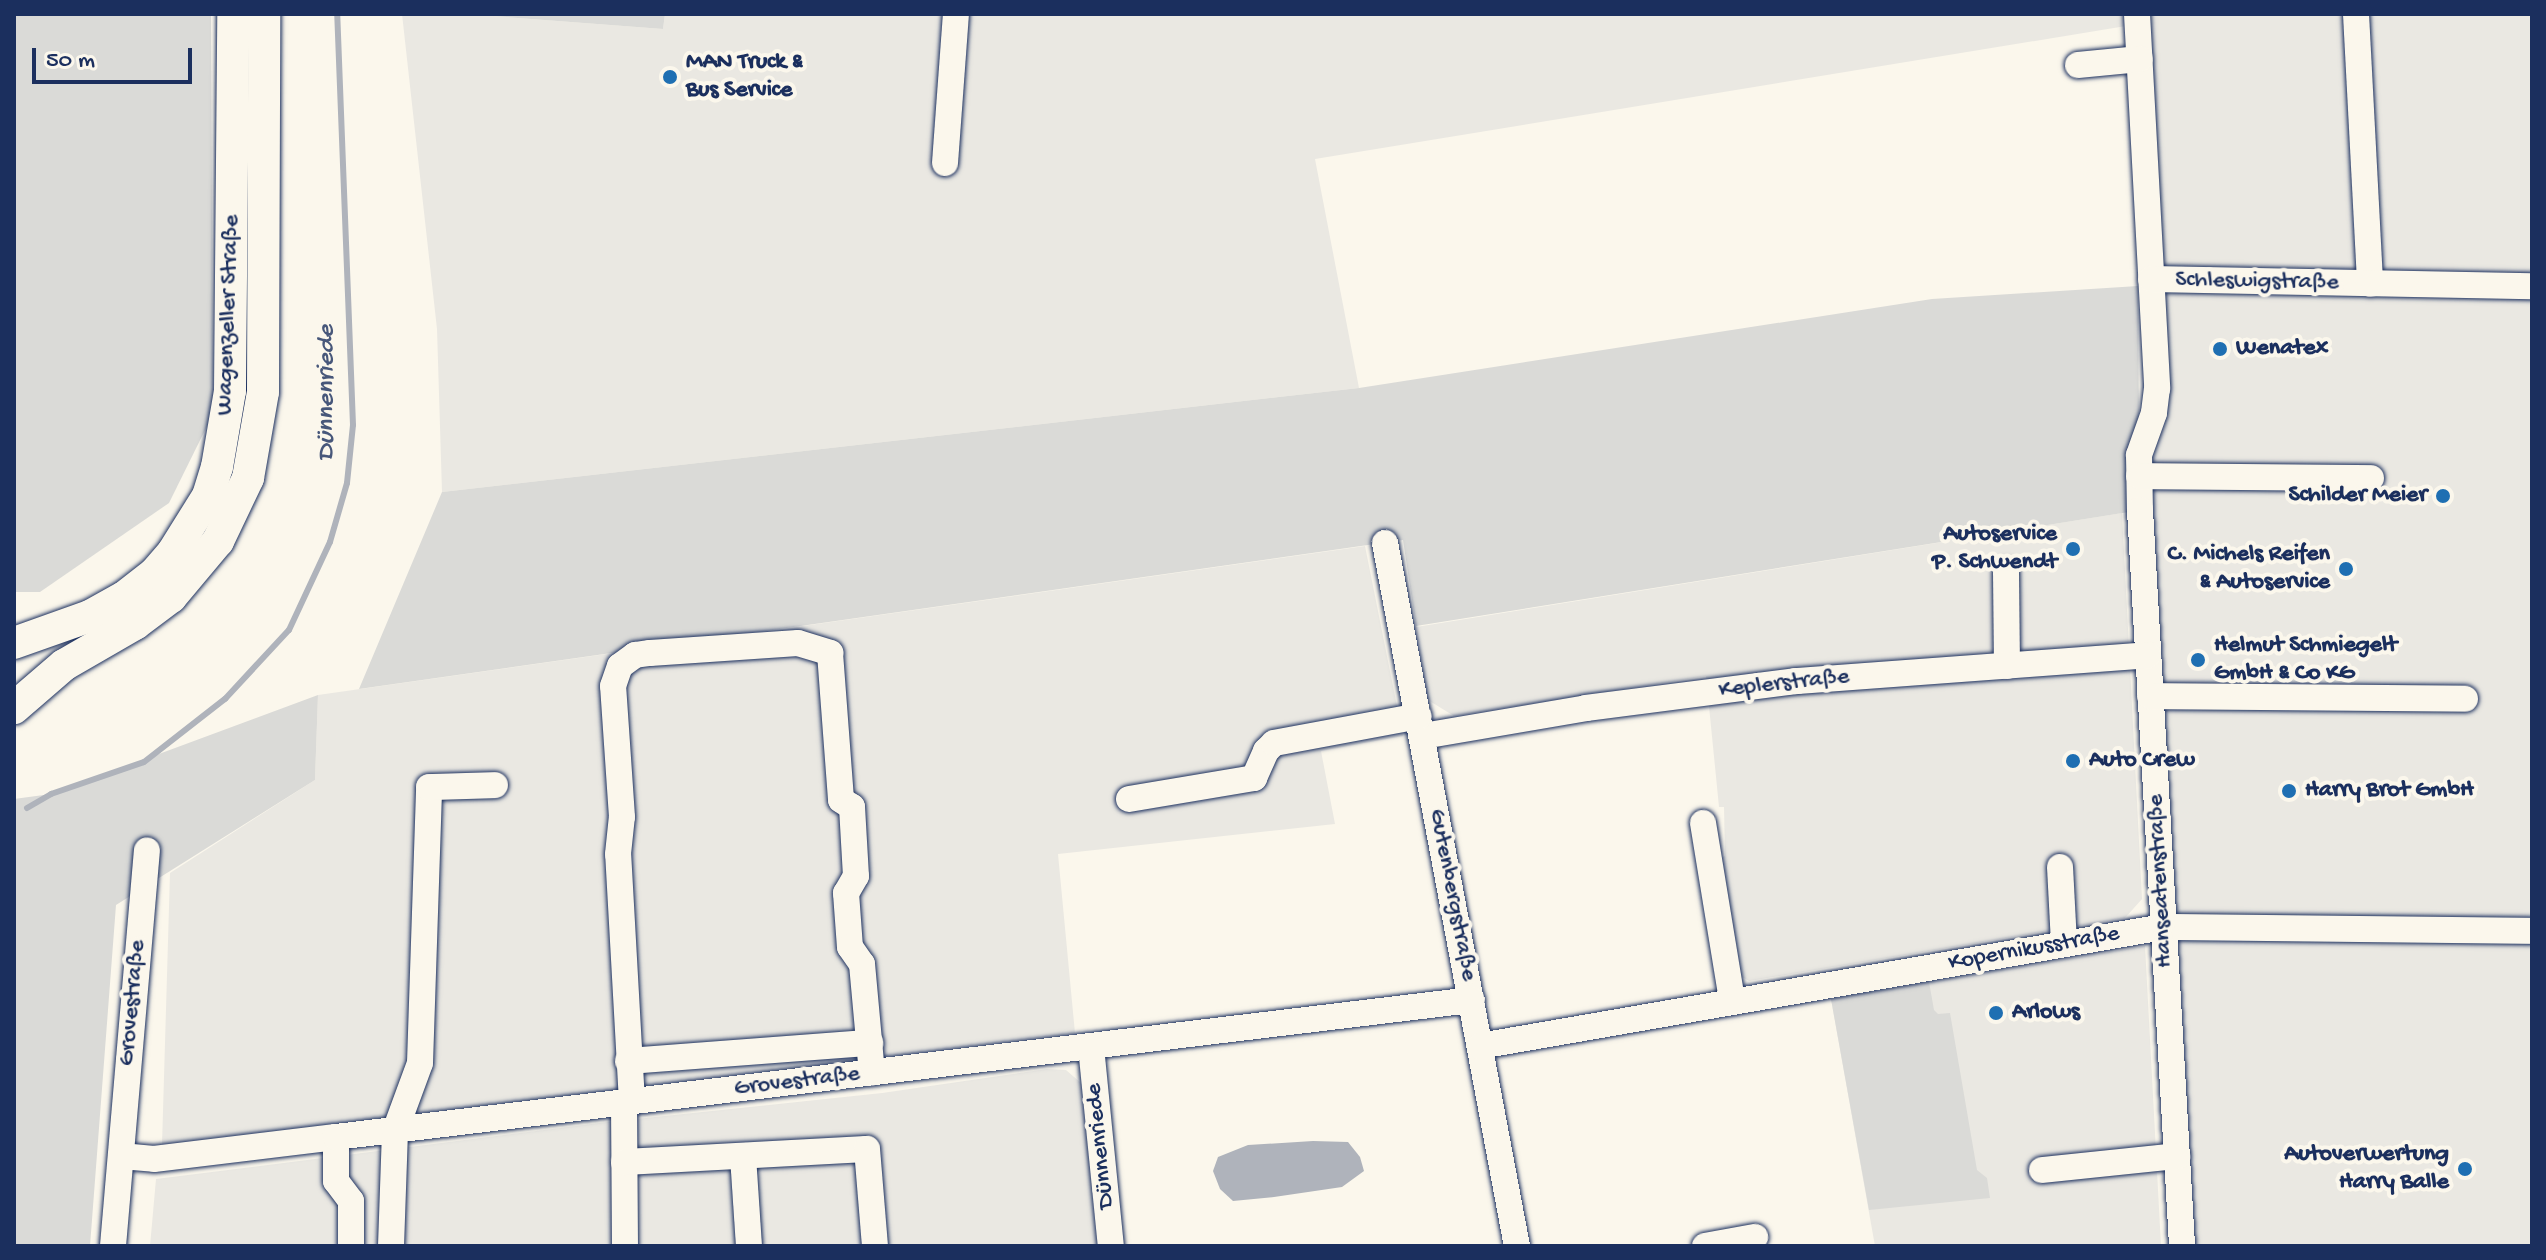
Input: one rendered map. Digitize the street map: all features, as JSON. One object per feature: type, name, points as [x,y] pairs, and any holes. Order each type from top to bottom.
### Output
[{"type":"main road","name":"Wagenzeller Straße","points":[[51,630],[101,610],[155,573],[190,529],[217,467],[230,391],[233,308],[233,14]]},
{"type":"main road","points":[[14,708],[64,665],[135,624],[171,597],[218,541],[248,478],[263,392],[264,14]]},
{"type":"main road","points":[[14,634],[51,630]]},
{"type":"main road","points":[[14,643],[51,630]]},
{"type":"main road","points":[[14,679],[64,665]]},
{"type":"street","points":[[945,163],[956,14]]},
{"type":"street","name":"Schleswigstraße","points":[[2137,14],[2151,279],[2532,286]]},
{"type":"street","points":[[2356,14],[2370,284]]},
{"type":"street","points":[[2078,65],[2140,59]]},
{"type":"street","name":"Hanseatenstraße","points":[[2151,279],[2157,388],[2154,413],[2139,455],[2139,476],[2182,1246]]},
{"type":"street","points":[[2139,476],[2371,478]]},
{"type":"street","name":"Gutenbergstraße","points":[[1385,543],[1517,1246]]},
{"type":"street","points":[[2006,572],[2007,666]]},
{"type":"street","points":[[625,1246],[628,1061],[618,854],[622,817],[613,686],[620,666],[635,655],[798,643],[830,653],[841,800],[852,807],[856,876],[846,893],[850,947],[862,964],[872,1073]]},
{"type":"street","name":"Keplerstraße","points":[[1129,799],[1254,778],[1266,751],[1274,743],[1706,691],[2148,655]]},
{"type":"street","points":[[2150,696],[2465,699]]},
{"type":"street","points":[[391,1246],[395,1131],[420,1063],[429,787],[495,785]]},
{"type":"street","points":[[1703,823],[1732,1001]]},
{"type":"street","name":"Grovestraße","points":[[113,1246],[147,850]]},
{"type":"street","points":[[2060,867],[2064,944]]},
{"type":"street","name":"Kopernikusstraße","points":[[1480,1046],[2163,927],[2532,931]]},
{"type":"street","name":"Grovestraße","points":[[121,1156],[154,1159],[1472,1000]]},
{"type":"street","points":[[628,1061],[870,1043]]},
{"type":"street","name":"Dünnenriede","points":[[1091,1047],[1111,1246]]},
{"type":"street","points":[[336,1137],[336,1181],[351,1201],[351,1246]]},
{"type":"street","points":[[624,1162],[867,1149],[875,1246]]},
{"type":"street","points":[[743,1156],[749,1246]]},
{"type":"street","points":[[2042,1170],[2177,1156]]},
{"type":"street","points":[[1705,1246],[1755,1237]]},
{"type":"street","points":[[2172,1246],[2182,1246]]},
{"type":"shaded area","points":[[14,14],[211,14],[213,414],[169,503],[40,592],[14,592]]},
{"type":"shaded area","points":[[402,14],[466,14],[663,29],[665,14],[2532,14],[2532,1246],[2182,1246],[2145,435],[2138,24],[1315,159],[1359,388],[442,492],[437,329]]},
{"type":"shaded area","points":[[466,14],[665,14],[663,29]]},
{"type":"shaded area","points":[[2138,286],[2139,431],[2135,511],[1416,626],[1403,540],[359,689],[442,492],[1359,388],[1932,299]]},
{"type":"shaded area","points":[[2122,513],[2142,899],[2125,918],[1749,981],[1735,973],[1718,859],[1725,856],[1724,807],[1719,807],[1706,676],[1454,716],[1428,700],[1416,627]]},
{"type":"shaded area","points":[[1365,546],[1403,736],[1321,751],[1335,824],[1058,854],[1075,1033],[162,1145],[170,873],[315,780],[318,695]]},
{"type":"shaded area","points":[[318,695],[315,780],[116,905],[90,1246],[14,1246],[14,799],[51,794]]},
{"type":"shaded area","points":[[2145,946],[2161,1246],[1875,1246],[1831,999]]},
{"type":"shaded area","points":[[1929,982],[1934,1010],[1938,1014],[1950,1013],[1977,1170],[1987,1178],[1990,1198],[1869,1210],[1831,999]]},
{"type":"shaded area","points":[[1047,1069],[1066,1070],[1081,1083],[1097,1246],[150,1246],[156,1179],[608,1122],[882,1093]]},
{"type":"shaded area","points":[[1348,1142],[1360,1157],[1364,1171],[1342,1187],[1274,1197],[1233,1201],[1220,1189],[1213,1171],[1218,1157],[1248,1145]]},
{"type":"waterway","name":"Dünnenriede","points":[[27,808],[51,794],[144,762],[225,699],[289,630],[330,542],[347,483],[353,425],[337,14]]},
{"type":"place","name":"MAN Truck & Bus Service","points":[[670,77]]},
{"type":"place","name":"Wenatex","points":[[2220,349]]},
{"type":"place","name":"Schilder Meier","points":[[2443,496]]},
{"type":"place","name":"Autoservice P. Schwendt","points":[[2073,549]]},
{"type":"place","name":"C. Michels Reifen & Autoservice","points":[[2346,569]]},
{"type":"place","name":"Helmut Schmiegelt GmbH & Co KG","points":[[2198,660]]},
{"type":"place","name":"Auto Crew","points":[[2073,761]]},
{"type":"place","name":"Harry Brot GmbH","points":[[2289,791]]},
{"type":"place","name":"Arlows","points":[[1996,1013]]},
{"type":"place","name":"Autoverwertung Harry Balle","points":[[2465,1169]]}]
